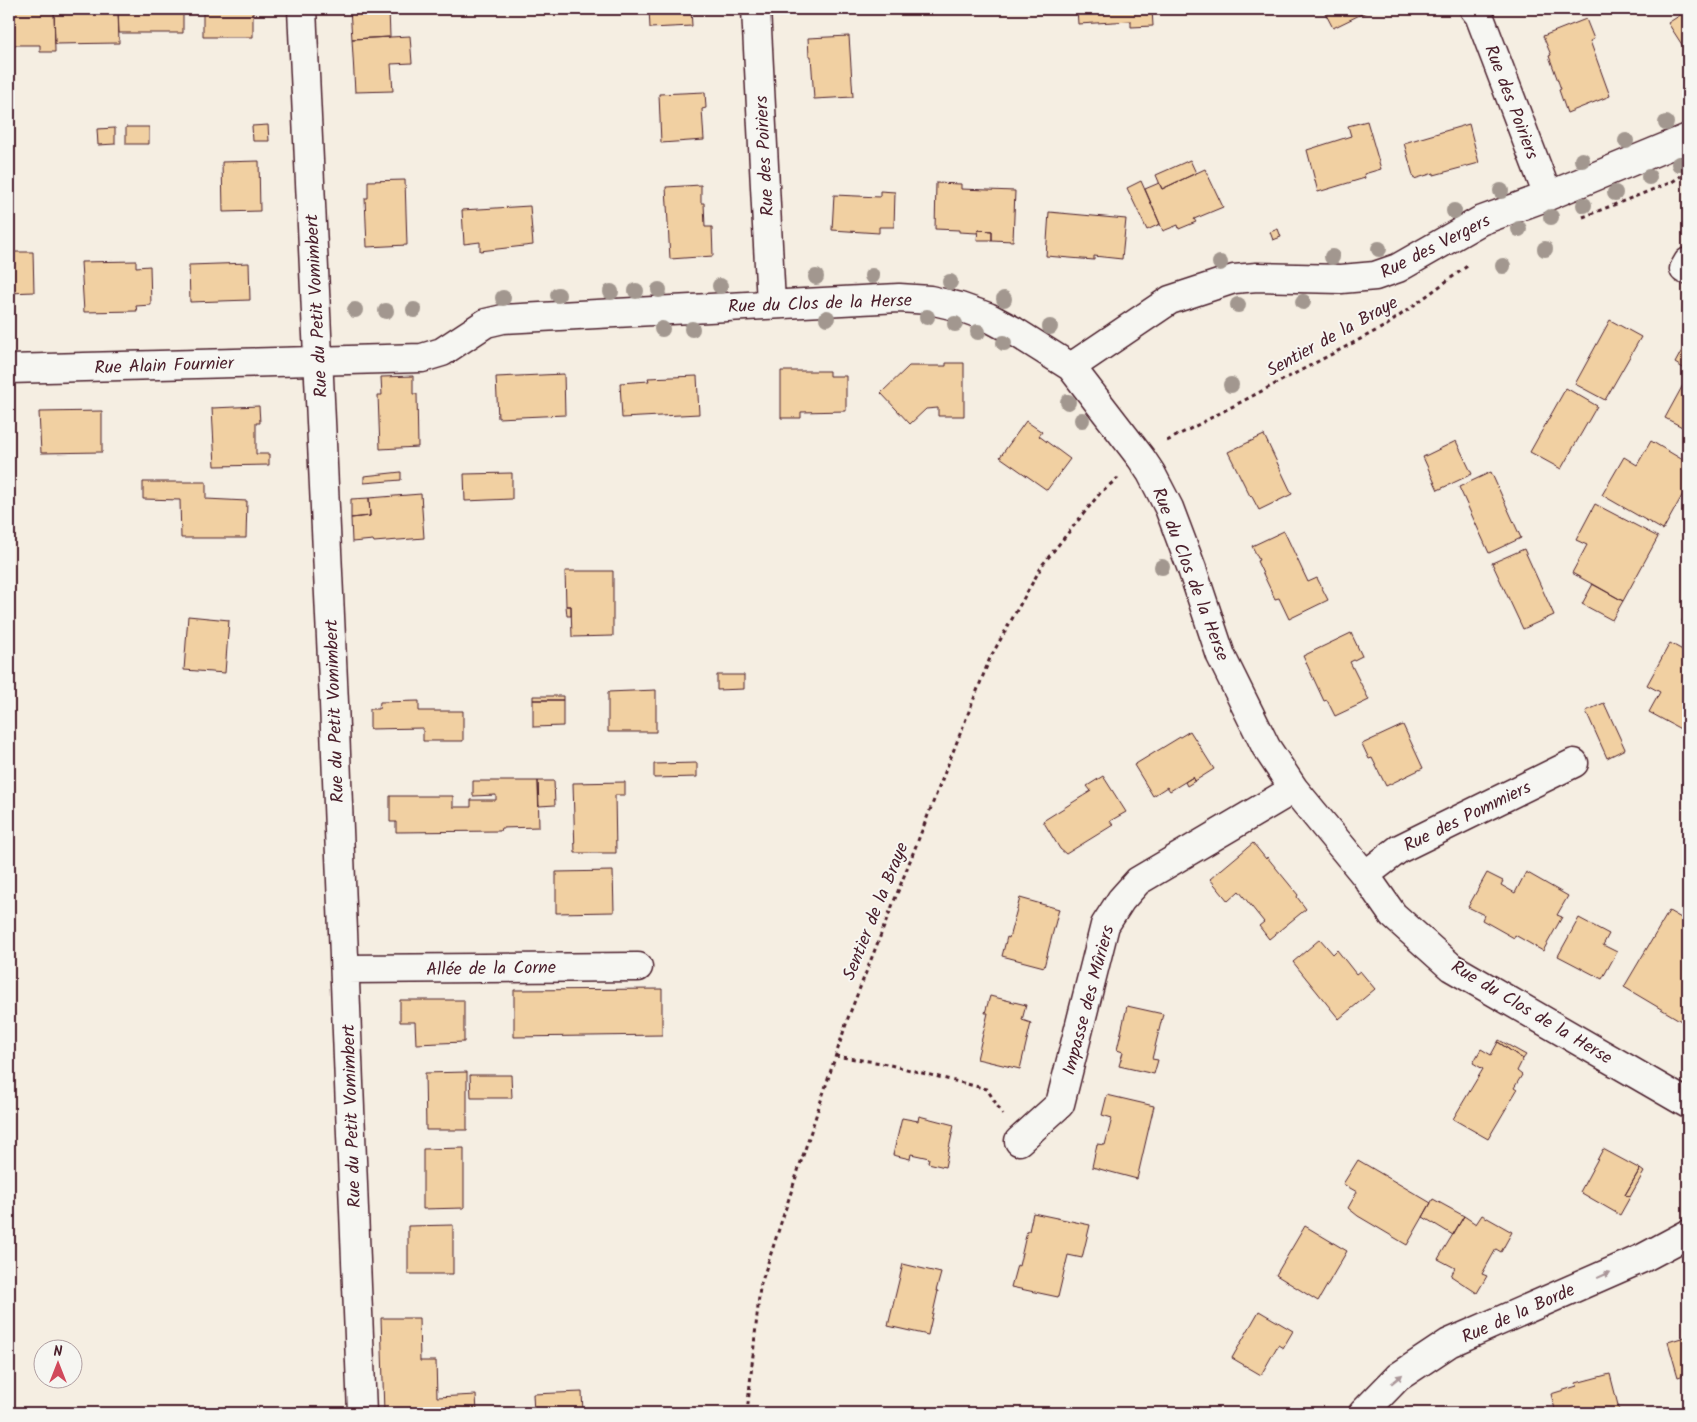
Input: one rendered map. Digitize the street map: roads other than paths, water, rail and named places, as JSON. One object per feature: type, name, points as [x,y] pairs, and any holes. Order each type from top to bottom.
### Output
[{"type":"street","name":"Rue du Petit Vomimbert","points":[[302,9],[345,970],[362,1413]]},
{"type":"street","name":"Rue des Poiriers","points":[[756,9],[771,304]]},
{"type":"street","name":"Rue des Poiriers","points":[[1474,9],[1479,15],[1548,196]]},
{"type":"street","name":"Rue des Vergers","points":[[1071,367],[1170,300],[1234,279],[1257,277],[1341,280],[1375,276],[1398,268],[1480,221],[1548,196],[1688,138]]},
{"type":"street","name":"Rue du Clos de la Herse","points":[[319,362],[422,358],[442,352],[486,324],[503,319],[899,298],[930,300],[988,316],[1071,367],[1151,473],[1169,508],[1221,656],[1266,747],[1294,789],[1365,875],[1393,915],[1451,967],[1688,1104]]},
{"type":"street","name":"Rue Alain Fournier","points":[[9,369],[319,362]]},
{"type":"street","name":"Rue des Pommiers","points":[[1365,875],[1399,849],[1574,764]]},
{"type":"street","name":"Impasse des Mûriers","points":[[1019,1141],[1060,1104],[1105,925],[1121,900],[1138,881],[1294,789]]},
{"type":"street","name":"Allée de la Corne","points":[[345,970],[638,967]]},
{"type":"street","name":"Rue de la Borde","points":[[1363,1413],[1398,1377],[1450,1343],[1644,1258],[1688,1234]]}]
